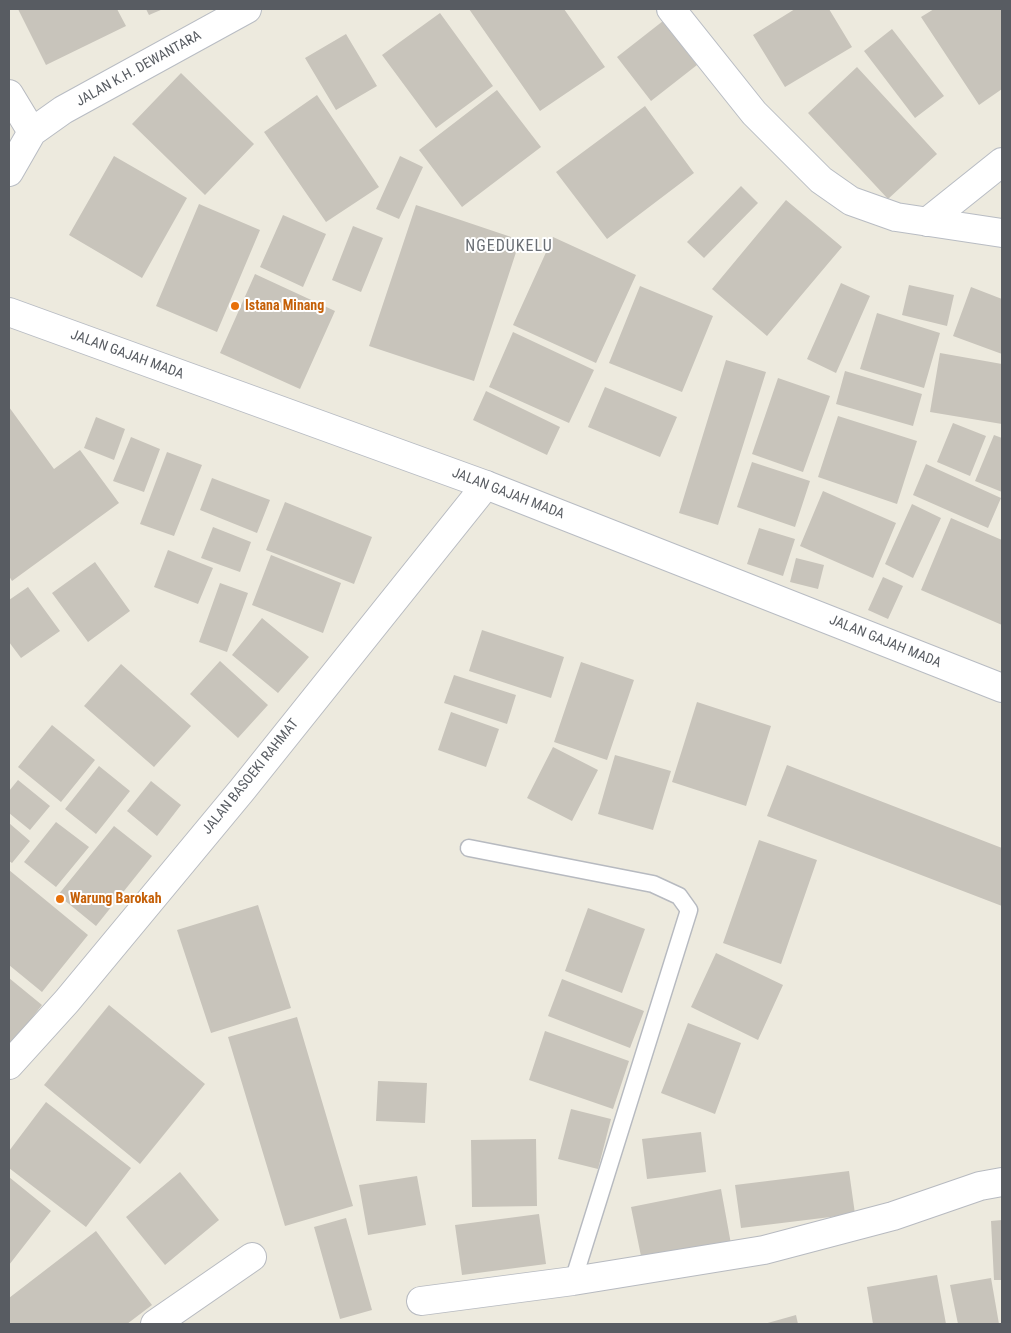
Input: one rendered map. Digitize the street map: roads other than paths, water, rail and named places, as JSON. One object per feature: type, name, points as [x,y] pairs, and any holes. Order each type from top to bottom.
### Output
[{"type":"street","name":"JALAN K.H. DEWANTARA","points":[[32,132],[63,110],[248,9]]},
{"type":"street","points":[[671,9],[754,114],[821,180],[851,201],[896,218],[1002,233]]},
{"type":"street","points":[[9,94],[32,132],[9,172]]},
{"type":"street","points":[[926,222],[1002,162]]},
{"type":"street","name":"JALAN GAJAH MADA","points":[[9,312],[486,485],[1002,688]]},
{"type":"street","name":"JALAN BASOEKI RAHMAT","points":[[9,1065],[67,1001],[242,790],[486,485]]},
{"type":"street","points":[[421,1301],[573,1281],[764,1250],[893,1216],[980,1186],[1002,1182]]},
{"type":"street","points":[[155,1324],[252,1256]]},
{"type":"lane","points":[[469,848],[653,884],[678,896],[689,910],[573,1281]]},
{"type":"place","name":"Istana Minang","points":[[235,306]]},
{"type":"place","name":"Warung Barokah","points":[[60,899]]},
{"type":"district","name":"NGEDUKELU","points":[[509,247]]}]
